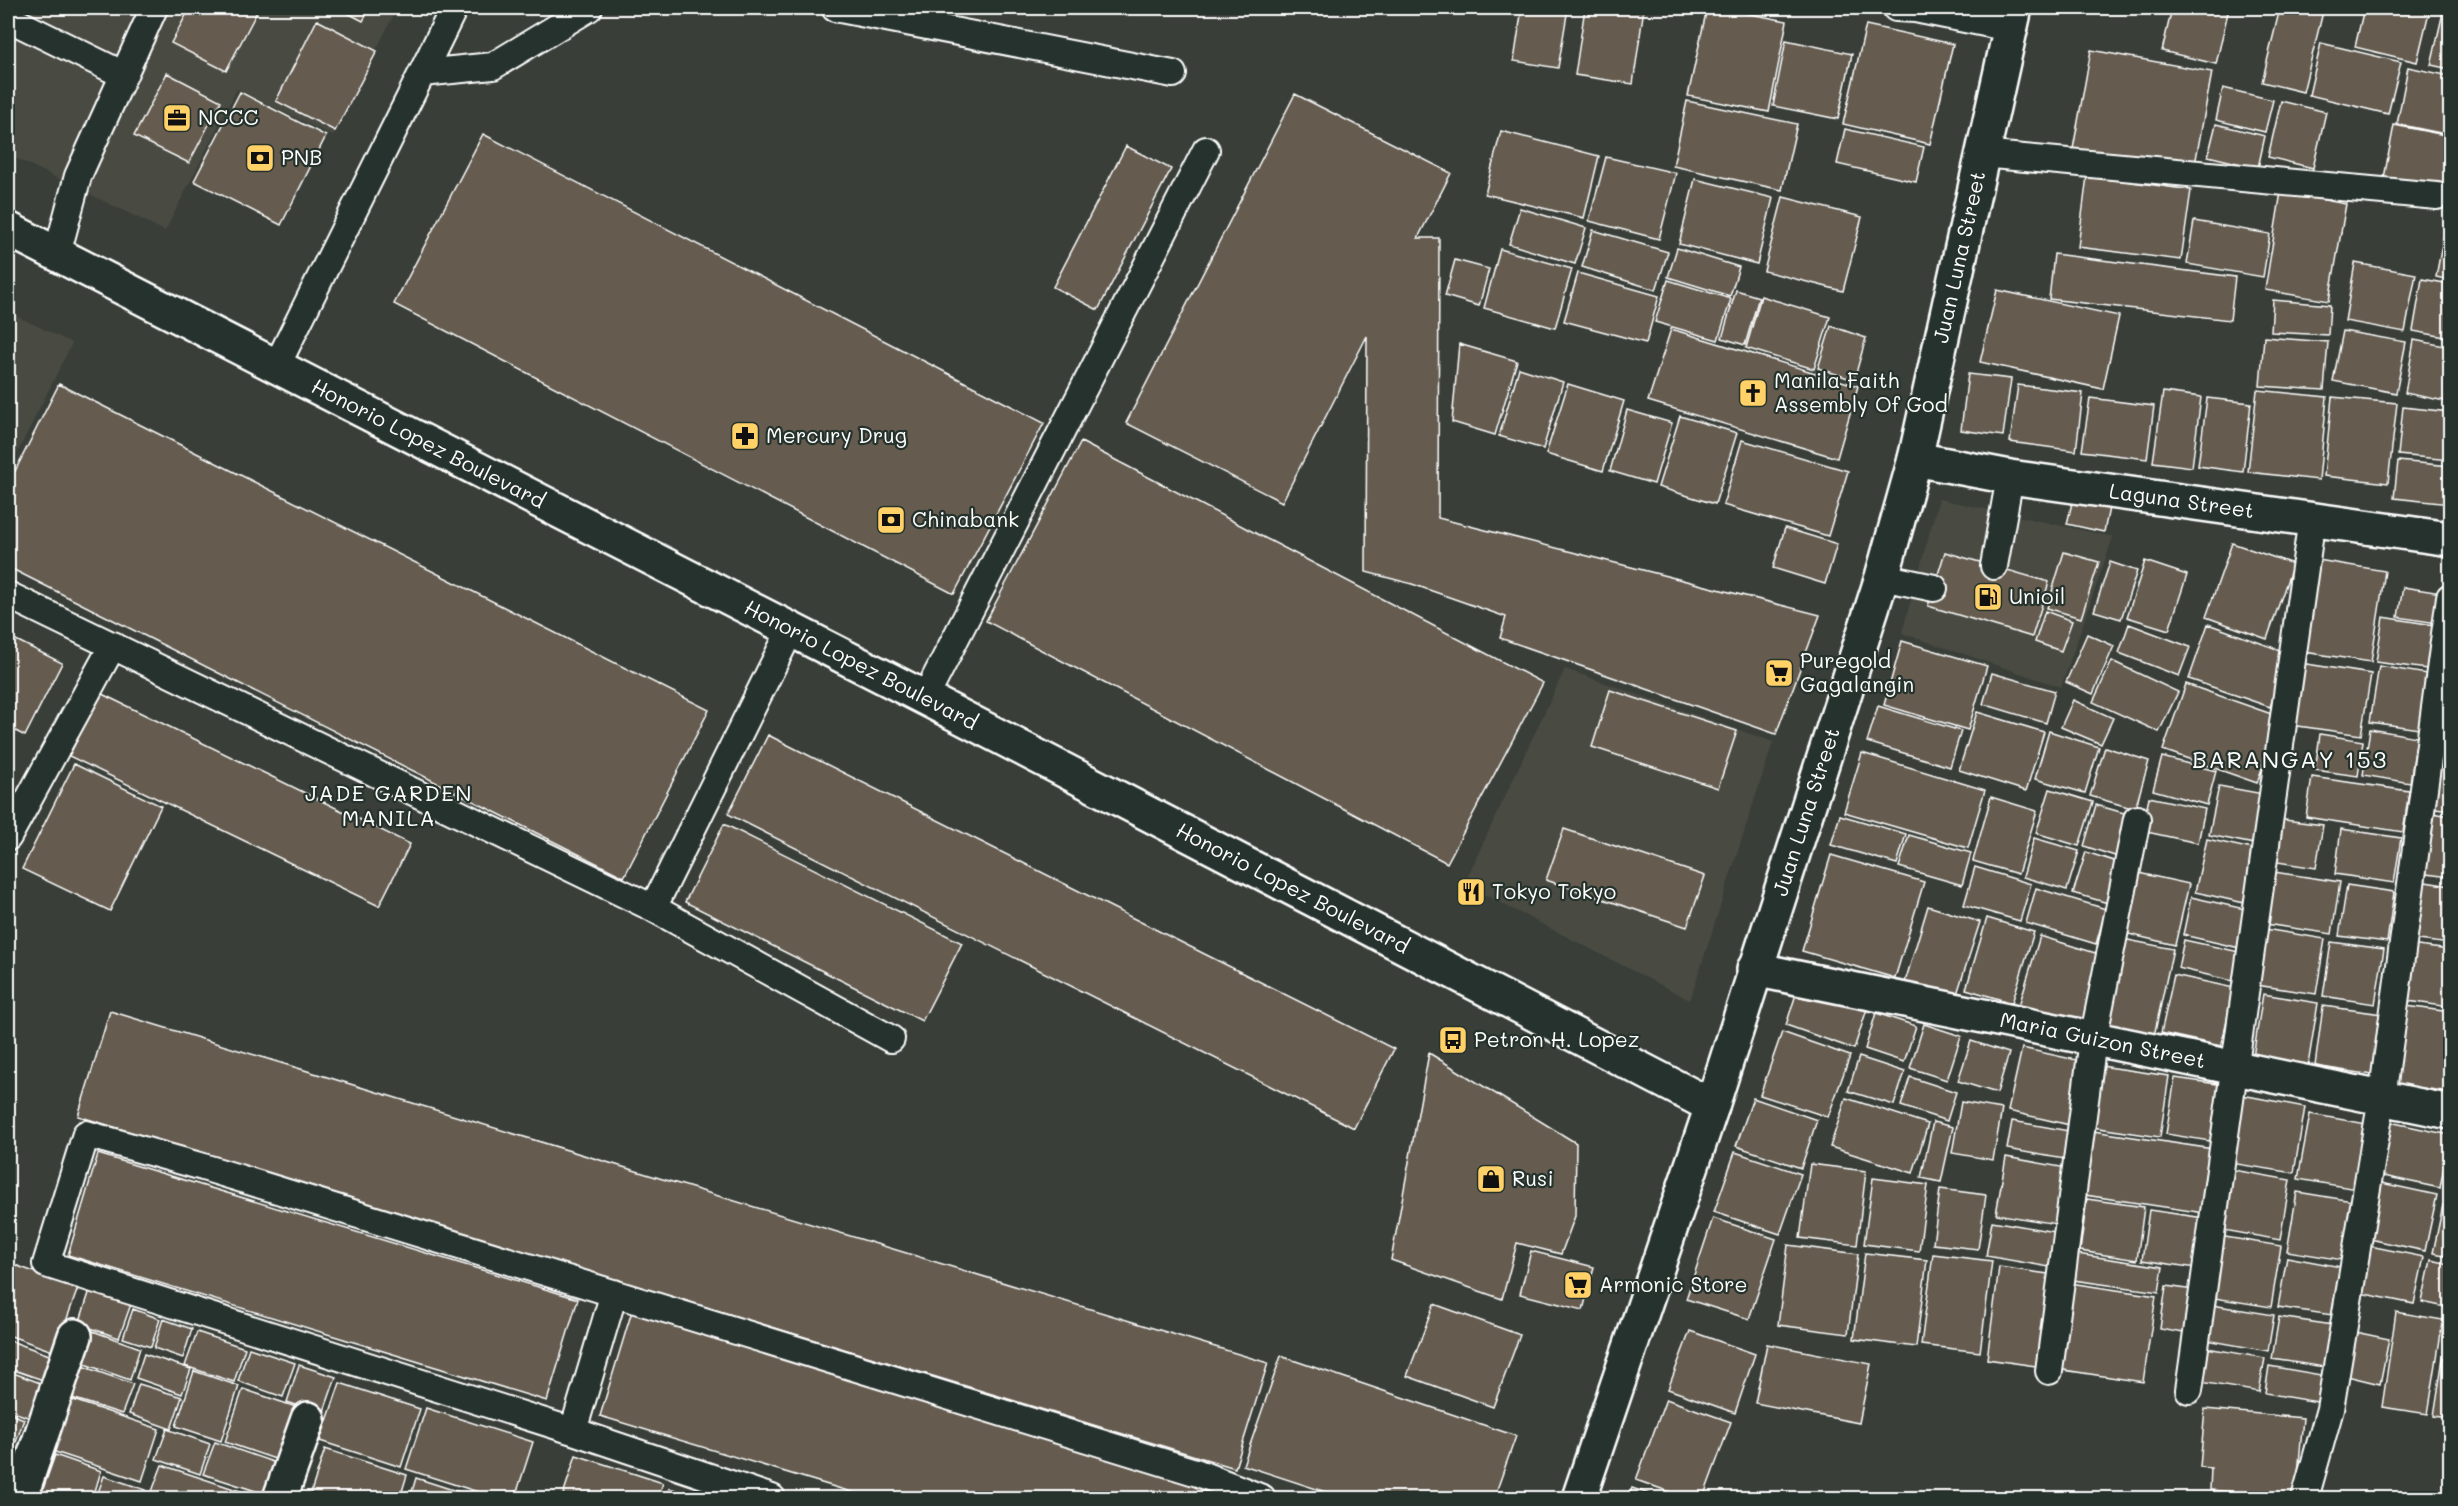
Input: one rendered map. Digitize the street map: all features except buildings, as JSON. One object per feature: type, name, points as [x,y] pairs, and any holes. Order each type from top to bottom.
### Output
[{"type":"main road","name":"Juan Luna Street","points":[[1579,1498],[1712,1106],[1754,969],[1800,834],[1882,577],[1915,459],[2012,18]]},
{"type":"main road","name":"Honorio Lopez Boulevard","points":[[8,229],[926,698],[1712,1106]]},
{"type":"main road","name":"Laguna Street","points":[[1915,459],[2010,477],[2451,539]]},
{"type":"main road","name":"Maria Guizon Street","points":[[1754,969],[2451,1112]]},
{"type":"main road","points":[[20,1498],[75,1336]]},
{"type":"main road","points":[[280,1498],[308,1419]]},
{"type":"lane","points":[[57,254],[78,176],[154,8]]},
{"type":"lane","points":[[276,367],[454,8]]},
{"type":"lane","points":[[422,73],[493,66],[589,8]]},
{"type":"lane","points":[[835,8],[1173,74]]},
{"type":"lane","points":[[1896,8],[2012,18]]},
{"type":"lane","points":[[8,18],[124,75]]},
{"type":"lane","points":[[926,698],[1206,150]]},
{"type":"lane","points":[[1981,154],[2437,196]]},
{"type":"lane","points":[[1994,566],[2010,477]]},
{"type":"lane","points":[[2189,1390],[2312,518]]},
{"type":"lane","points":[[1882,577],[1934,588]]},
{"type":"lane","points":[[8,595],[653,908],[891,1039]]},
{"type":"lane","points":[[2305,1498],[2330,1409],[2382,1098],[2451,597]]},
{"type":"lane","points":[[653,908],[791,629]]},
{"type":"lane","points":[[8,837],[112,645]]},
{"type":"lane","points":[[2049,1371],[2093,1040],[2137,819]]},
{"type":"lane","points":[[772,1498],[573,1431],[46,1263],[86,1134],[203,1167],[1198,1473],[1262,1498]]},
{"type":"lane","points":[[573,1431],[614,1293]]},
{"type":"shaded area","points":[[8,8],[397,8],[333,136],[237,89],[165,231],[8,154]]},
{"type":"shaded area","points":[[8,312],[72,343],[8,471]]},
{"type":"shaded area","points":[[1939,499],[2113,537],[2061,687],[1902,633]]},
{"type":"shaded area","points":[[1565,669],[1773,742],[1690,1000],[1464,884]]},
{"type":"place","name":"NCCC","points":[[177,118]]},
{"type":"place","name":"PNB","points":[[260,158]]},
{"type":"place","name":"Manila Faith Assembly Of God","points":[[1753,393]]},
{"type":"place","name":"Mercury Drug","points":[[745,436]]},
{"type":"place","name":"Chinabank","points":[[891,520]]},
{"type":"place","name":"Unioil","points":[[1988,597]]},
{"type":"place","name":"Puregold Gagalangin","points":[[1779,673]]},
{"type":"place","name":"Tokyo Tokyo","points":[[1471,892]]},
{"type":"place","name":"Petron H. Lopez","points":[[1453,1040]]},
{"type":"place","name":"Rusi","points":[[1491,1179]]},
{"type":"place","name":"Armonic Store","points":[[1578,1285]]},
{"type":"district","name":"BARANGAY 153","points":[[2290,760]]},
{"type":"district","name":"JADE GARDEN MANILA","points":[[389,806]]}]
